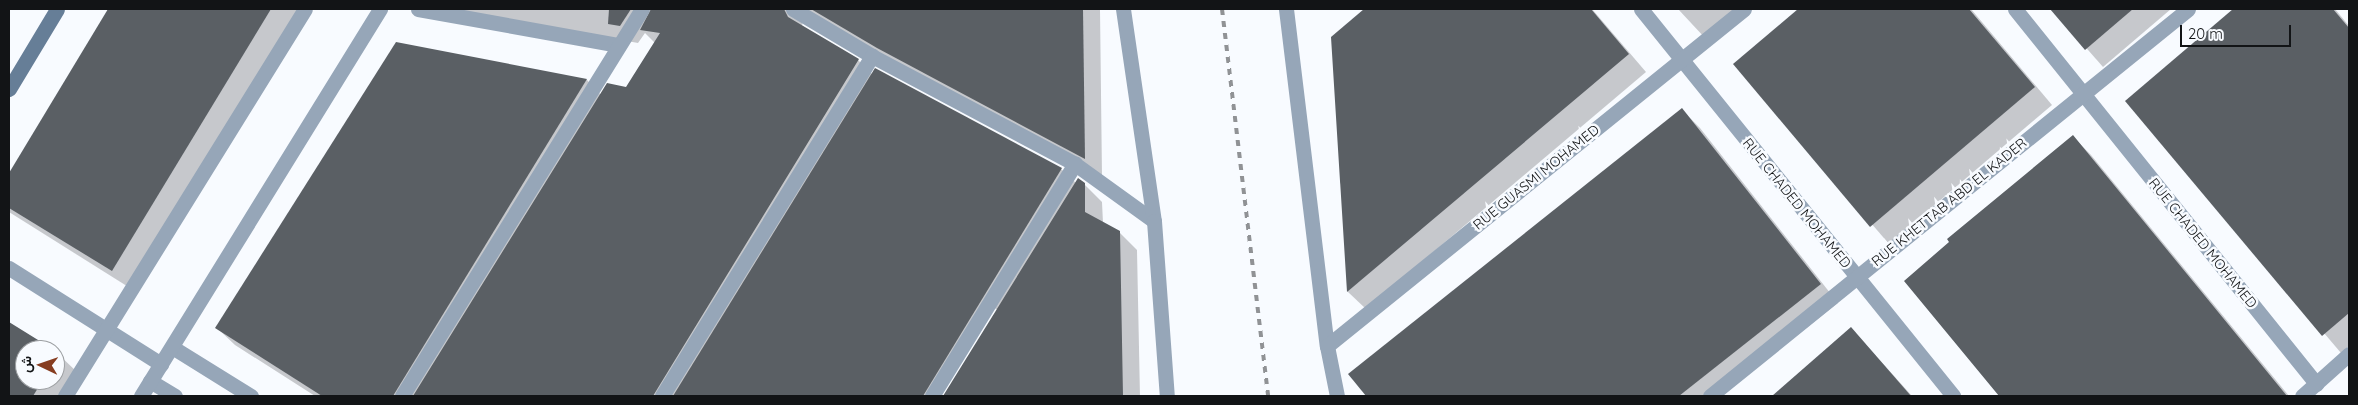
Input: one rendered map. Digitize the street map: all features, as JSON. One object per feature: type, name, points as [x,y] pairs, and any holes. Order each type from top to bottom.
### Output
[{"type":"main road","points":[[9,89],[57,9]]},
{"type":"street","points":[[66,396],[305,9]]},
{"type":"street","points":[[141,396],[380,9]]},
{"type":"street","points":[[418,9],[619,45]]},
{"type":"street","points":[[402,396],[642,9]]},
{"type":"street","points":[[793,9],[872,56],[1075,164],[1154,221]]},
{"type":"street","points":[[1123,9],[1154,221],[1167,396]]},
{"type":"street","points":[[1286,9],[1327,346],[1337,396]]},
{"type":"street","name":"RUE CHADED MOHAMED","points":[[1641,9],[1952,396]]},
{"type":"street","name":"RUE GUASMI MOHAMED","points":[[1327,346],[1744,9]]},
{"type":"street","name":"RUE CHADED MOHAMED","points":[[2015,9],[2316,384]]},
{"type":"street","name":"RUE KHETTAB ABD EL KADER","points":[[1710,396],[2188,9]]},
{"type":"street","points":[[662,396],[872,56]]},
{"type":"street","points":[[932,396],[1075,164]]},
{"type":"street","points":[[9,268],[161,364]]},
{"type":"street","points":[[172,347],[251,396]]},
{"type":"street","points":[[2302,396],[2349,354]]},
{"type":"street","points":[[150,381],[175,396]]},
{"type":"building","points":[[108,9],[271,9],[112,271],[9,208],[9,173]]},
{"type":"building","points":[[609,9],[631,9],[620,26],[608,24]]},
{"type":"building","points":[[651,9],[784,9],[788,17],[859,59],[653,396],[413,396],[607,83],[626,87],[660,33],[640,30]]},
{"type":"building","points":[[811,9],[1083,9],[1085,159],[877,48]]},
{"type":"building","points":[[1364,9],[1591,9],[1629,54],[1347,292],[1331,37]]},
{"type":"building","points":[[1798,9],[1969,9],[2035,87],[1870,227],[1733,64]]},
{"type":"building","points":[[2050,9],[2133,9],[2085,50]]},
{"type":"building","points":[[2233,9],[2333,9],[2349,28],[2349,313],[2322,336],[2125,101]]},
{"type":"building","points":[[396,42],[587,79],[393,396],[322,396],[215,328]]},
{"type":"building","points":[[875,68],[1062,168],[923,396],[673,396]]},
{"type":"building","points":[[1682,108],[1821,284],[1679,396],[1366,396],[1348,374]]},
{"type":"building","points":[[2073,135],[2287,396],[1999,396],[1904,281],[1949,242],[1947,239]]},
{"type":"building","points":[[1078,178],[1085,183],[1085,212],[1120,231],[1123,396],[943,396]]},
{"type":"building","points":[[9,322],[38,340],[15,340],[15,390],[37,390],[33,396],[9,396]]},
{"type":"building","points":[[1851,327],[1911,396],[1772,396]]},
{"type":"railway","points":[[1222,9],[1268,396]]}]
